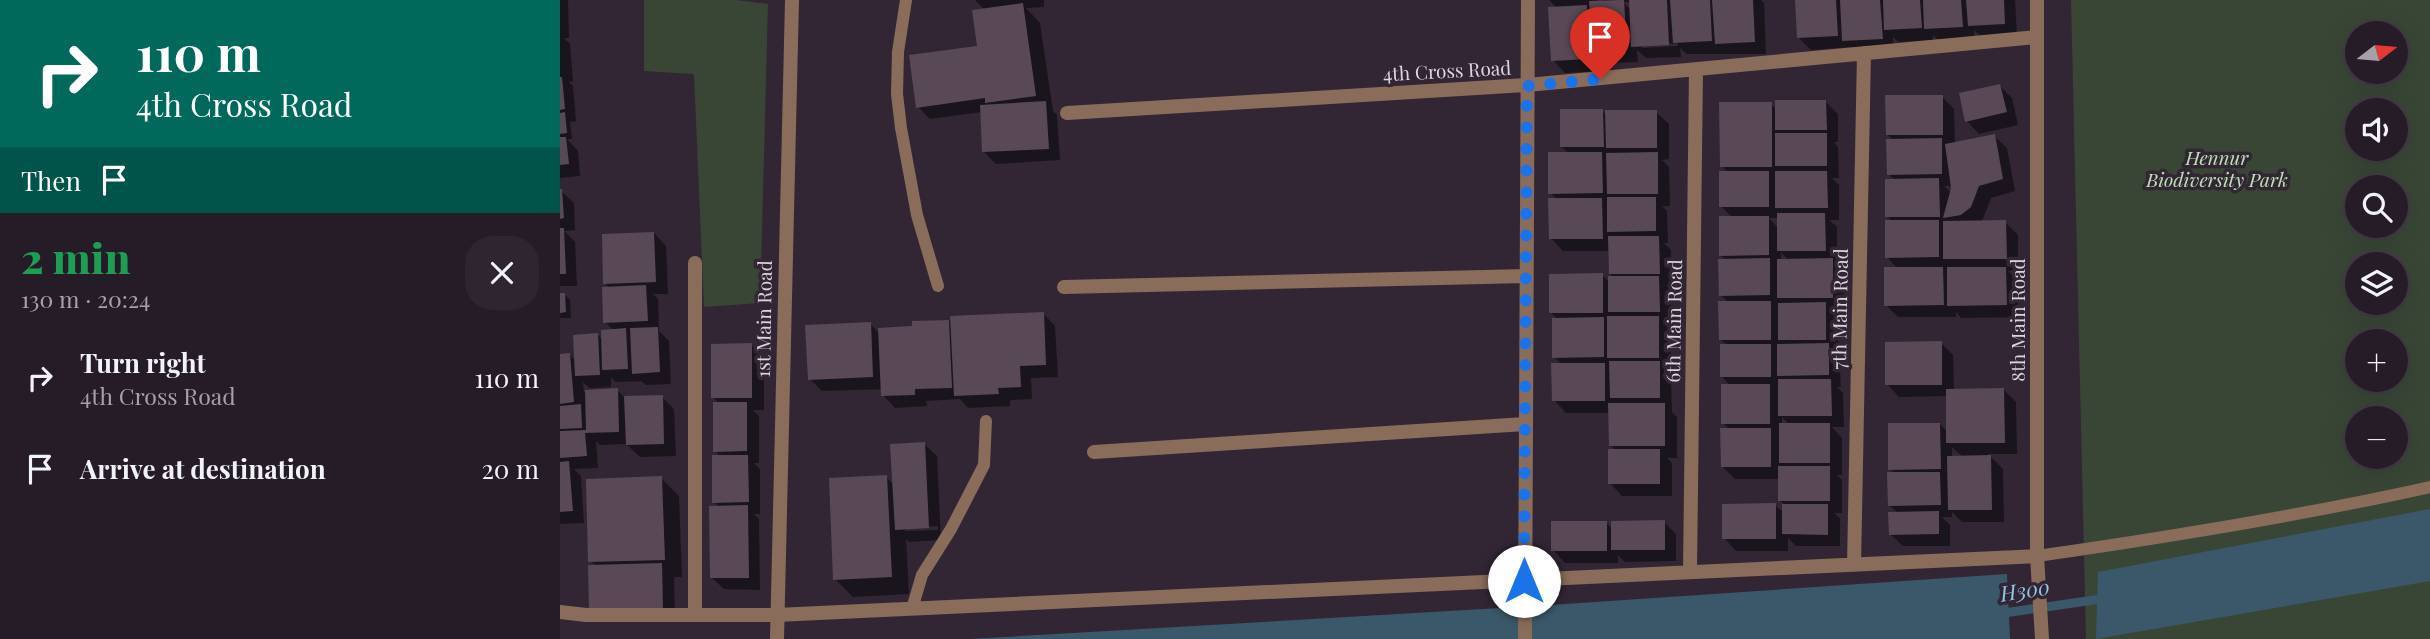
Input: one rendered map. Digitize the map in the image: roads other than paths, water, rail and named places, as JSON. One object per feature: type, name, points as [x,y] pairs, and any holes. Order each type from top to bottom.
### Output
[{"type":"street","name":"1st Main Road","points":[[777,639],[792,0]]},
{"type":"street","points":[[1525,639],[1528,0]]},
{"type":"street","name":"8th Main Road","points":[[2037,0],[2037,556],[2042,639]]},
{"type":"street","name":"4th Cross Road","points":[[1067,113],[1527,86],[2037,37]]},
{"type":"street","name":"7th Main Road","points":[[1854,565],[1864,53]]},
{"type":"street","name":"6th Main Road","points":[[1690,572],[1696,70]]},
{"type":"street","points":[[695,263],[695,615]]},
{"type":"street","points":[[1064,287],[1526,276]]},
{"type":"street","points":[[1094,452],[1525,424]]},
{"type":"street","points":[[560,612],[586,615],[776,615],[2037,556]]},
{"type":"lane","points":[[906,0],[898,52],[897,94],[917,215],[938,286]]},
{"type":"lane","points":[[912,609],[922,575],[951,529],[984,465],[986,421]]},
{"type":"lane","points":[[2037,556],[2189,534],[2381,499],[2430,487]]},
{"type":"water","points":[[2430,509],[2430,581],[2096,639],[2098,572]]},
{"type":"water","points":[[2007,574],[2010,639],[971,639],[1536,606]]},
{"type":"waterway","name":"H300","points":[[1997,614],[2108,598]]},
{"type":"park label","name":"Hennur Biodiversity Park","points":[[2217,169]]}]
